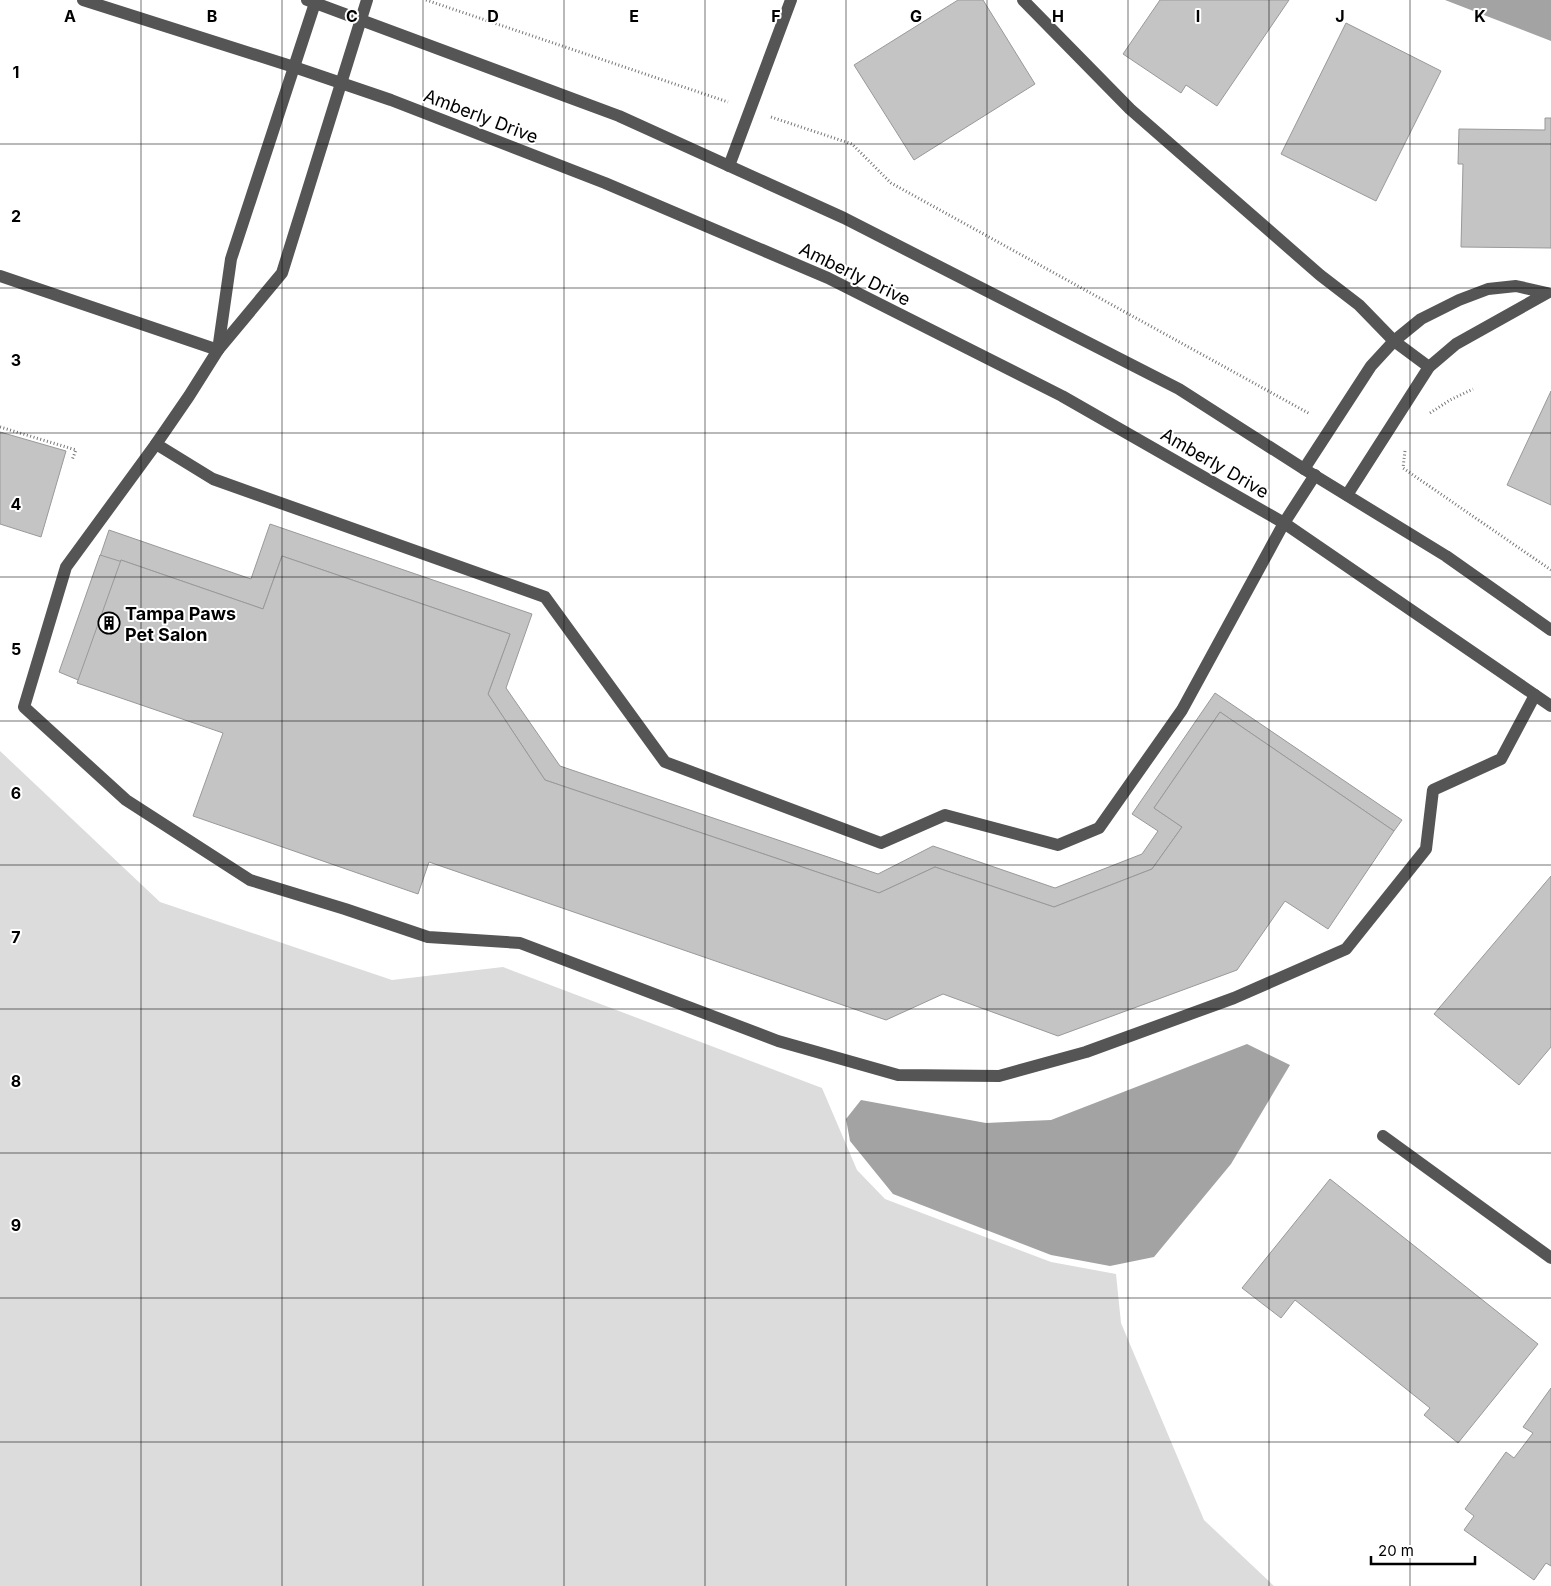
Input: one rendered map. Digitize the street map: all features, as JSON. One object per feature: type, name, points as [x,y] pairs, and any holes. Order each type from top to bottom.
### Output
[{"type":"street","name":"Amberly Drive","points":[[83,0],[391,100],[605,183],[828,278],[1062,396],[1284,523],[1551,706]]},
{"type":"street","points":[[367,0],[282,273],[218,350],[156,444],[66,567],[24,707],[126,800],[250,880],[428,936],[520,943],[778,1042],[898,1076],[999,1076],[1086,1052],[1234,998],[1346,949],[1426,849],[1432,790],[1500,759],[1535,695]]},
{"type":"street","points":[[729,166],[790,0]]},
{"type":"street","points":[[1023,0],[1130,109],[1312,269],[1359,305],[1394,341],[1429,367]]},
{"type":"street","points":[[218,350],[231,259],[294,67],[313,1],[620,116],[844,218],[1180,389],[1446,556],[1551,630]]},
{"type":"street","points":[[0,276],[218,350]]},
{"type":"street","points":[[156,444],[213,479],[545,597],[665,762],[881,843],[945,815],[1058,845],[1100,828],[1182,710],[1310,472],[1371,366],[1394,341],[1421,319],[1436,310],[1488,289],[1516,286],[1549,294]]},
{"type":"street","points":[[1347,495],[1429,367],[1456,344],[1549,294]]},
{"type":"street","points":[[1383,1136],[1551,1258]]},
{"type":"path","points":[[426,0],[852,144],[891,182],[1312,414],[1318,411]]},
{"type":"path","points":[[1429,414],[1450,400],[1473,389]]},
{"type":"path","points":[[0,428],[76,450],[72,460]]},
{"type":"path","points":[[1405,450],[1403,468],[1551,570]]},
{"type":"shaded area","points":[[1445,0],[1551,0],[1551,41]]},
{"type":"shaded area","points":[[0,751],[160,902],[392,980],[503,967],[822,1088],[857,1170],[885,1199],[1051,1262],[1116,1274],[1121,1323],[1204,1520],[1274,1586],[0,1586]]},
{"type":"shaded area","points":[[1247,1044],[1290,1065],[1231,1164],[1154,1257],[1110,1266],[1051,1255],[893,1194],[850,1141],[846,1119],[861,1100],[986,1123],[1051,1120]]},
{"type":"building","points":[[958,0],[983,0],[1035,84],[914,160],[854,65]]},
{"type":"building","points":[[1160,0],[1289,0],[1217,106],[1186,85],[1181,93],[1123,54]]},
{"type":"building","points":[[1346,23],[1441,71],[1376,201],[1281,154]]},
{"type":"building","points":[[1545,118],[1551,118],[1551,248],[1461,247],[1463,164],[1458,164],[1459,129],[1545,130]]},
{"type":"building","points":[[1551,391],[1551,505],[1507,485]]},
{"type":"building","points":[[0,432],[66,451],[41,537],[0,524]]},
{"type":"building","points":[[270,524],[532,614],[506,688],[560,766],[878,874],[933,846],[1055,888],[1142,854],[1158,831],[1132,814],[1215,693],[1402,820],[1394,831],[1220,712],[1154,808],[1182,827],[1152,869],[1054,907],[935,867],[879,893],[545,780],[488,694],[510,634],[282,556],[263,609],[121,560],[110,591],[91,583],[109,530],[251,579]]},
{"type":"building","name":"Tampa Paws Pet Salon","points":[[100,555],[161,574],[114,695],[59,672]]},
{"type":"building","points":[[282,556],[510,634],[488,694],[545,780],[879,893],[935,867],[1054,907],[1152,869],[1182,827],[1154,808],[1220,712],[1394,831],[1328,929],[1285,901],[1237,970],[1058,1036],[943,994],[886,1020],[429,862],[418,894],[193,816],[223,733],[77,683],[121,560],[263,609]]},
{"type":"building","points":[[1551,876],[1551,1047],[1519,1085],[1434,1014]]},
{"type":"building","points":[[1330,1179],[1538,1344],[1458,1443],[1424,1415],[1430,1408],[1295,1300],[1281,1318],[1242,1288]]},
{"type":"building","points":[[1551,1388],[1551,1566],[1546,1563],[1534,1580],[1464,1530],[1474,1516],[1465,1509],[1506,1452],[1514,1458],[1533,1433],[1523,1427]]},
{"type":"place","name":"Tampa Paws Pet Salon","points":[[109,623]]}]
